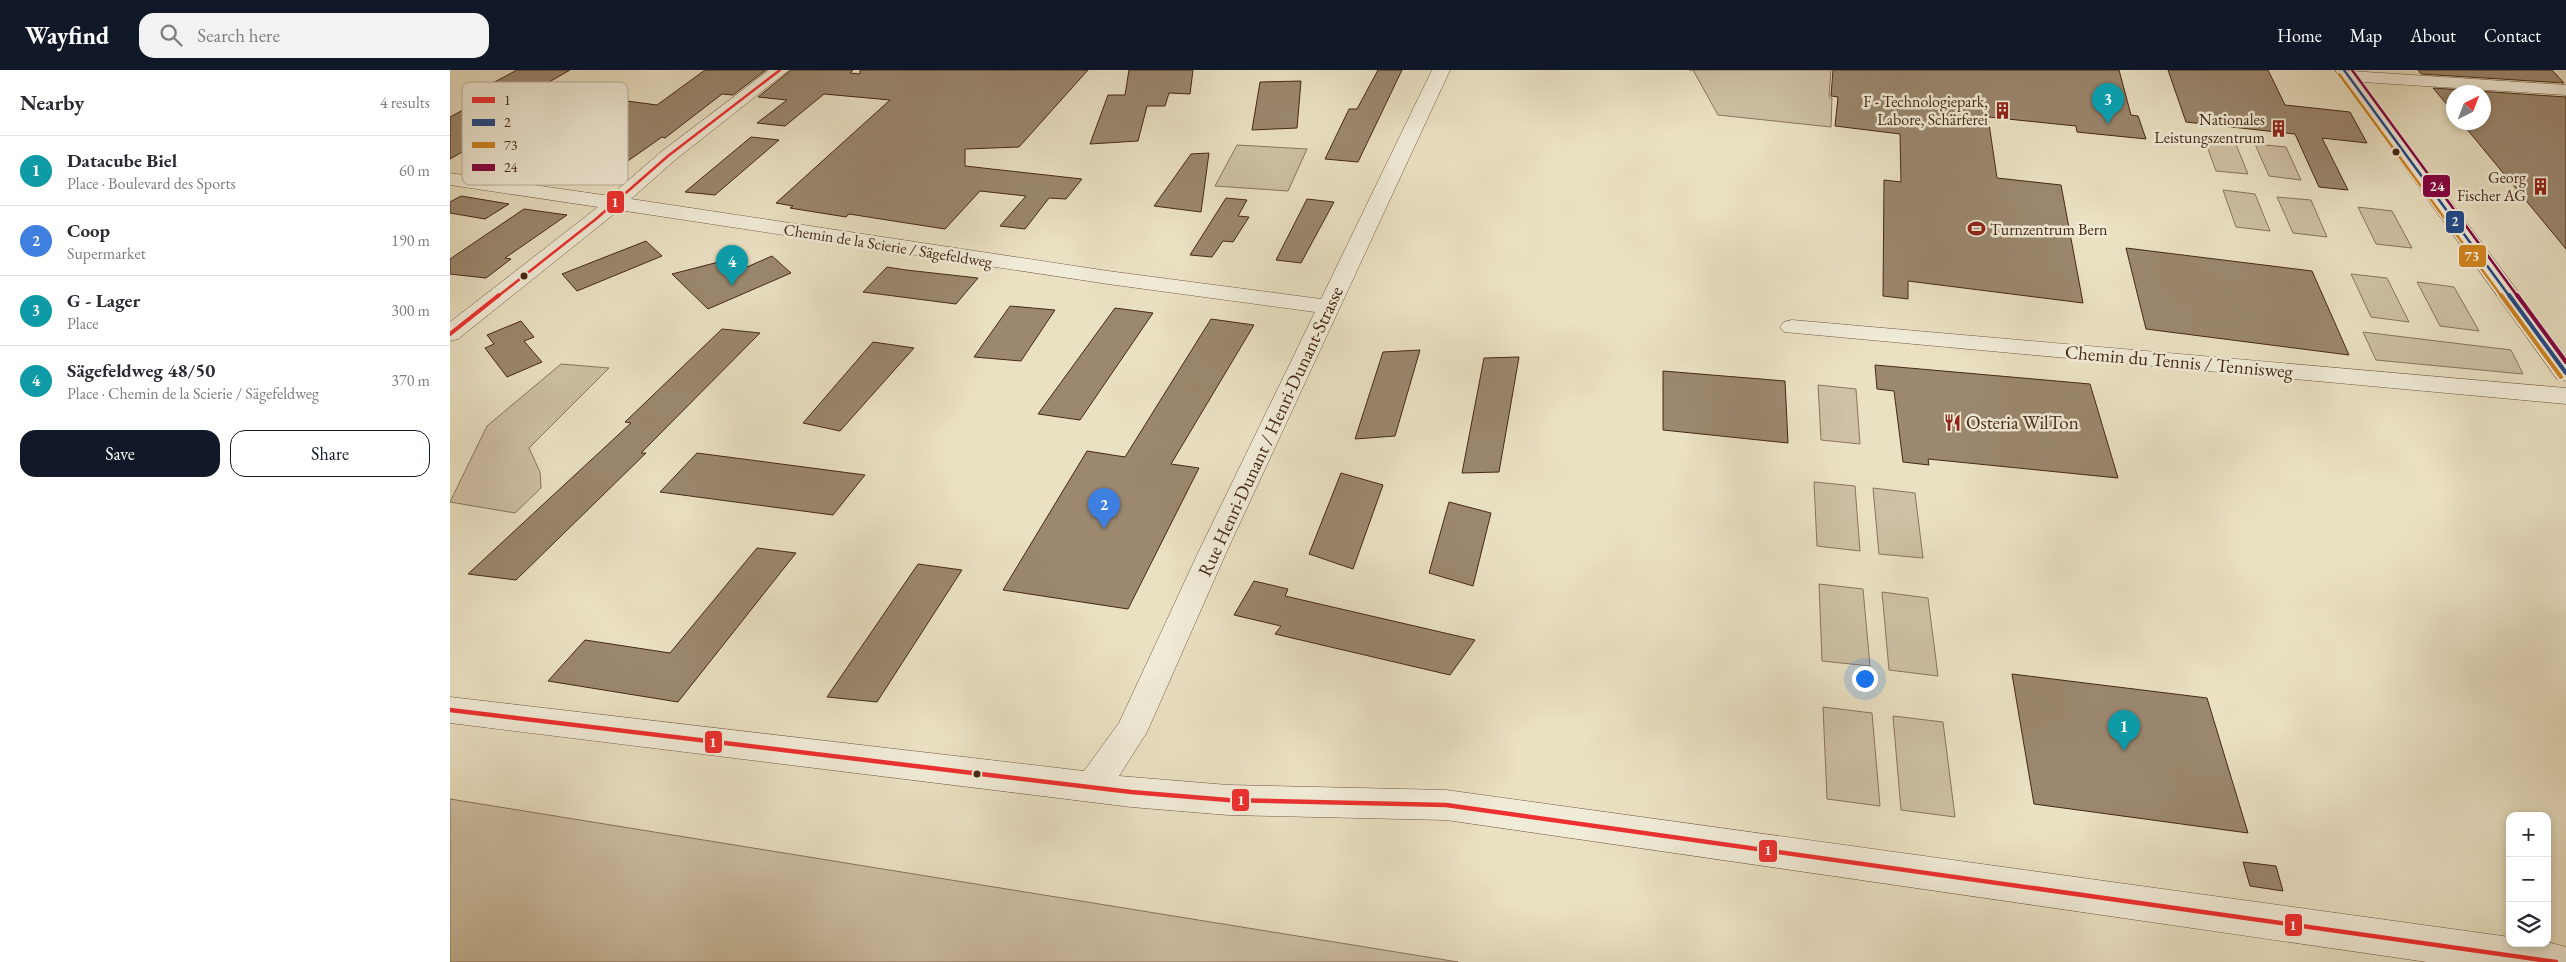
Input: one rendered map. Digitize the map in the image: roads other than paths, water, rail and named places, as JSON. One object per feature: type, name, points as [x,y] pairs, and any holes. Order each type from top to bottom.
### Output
[{"type":"street","points":[[450,334],[615,202],[668,156],[780,70]]},
{"type":"street","name":"Rue Henri-Dunant / Henri-Dunant-Strasse","points":[[1092,787],[1131,732],[1327,307],[1441,70]]},
{"type":"street","points":[[2346,73],[2566,90]]},
{"type":"street","points":[[2346,73],[2566,373]]},
{"type":"street","name":"Chemin de la Scierie / Sägefeldweg","points":[[493,185],[1022,265],[1327,307]]},
{"type":"street","name":"Chemin du Tennis / Tennisweg","points":[[1792,327],[2566,396]]},
{"type":"street","points":[[450,710],[1092,787],[1228,800],[1446,805],[2556,962]]},
{"type":"place","name":"F - Technologiepark, Labore, Schärferei","points":[[2002,110]]},
{"type":"place","name":"G - Lager","points":[[2108,124]]},
{"type":"place","name":"Nationales Leistungszentrum","points":[[2279,128]]},
{"type":"place","name":"Georg Fischer AG","points":[[2540,186]]},
{"type":"place","name":"Turnzentrum Bern","points":[[1976,229]]},
{"type":"place","name":"Sägefeldweg 48/50","points":[[732,286]]},
{"type":"place","name":"Osteria WilTon","points":[[1952,422]]},
{"type":"place","name":"Coop","points":[[1104,529]]},
{"type":"place","name":"Datacube Biel","points":[[2124,751]]}]
